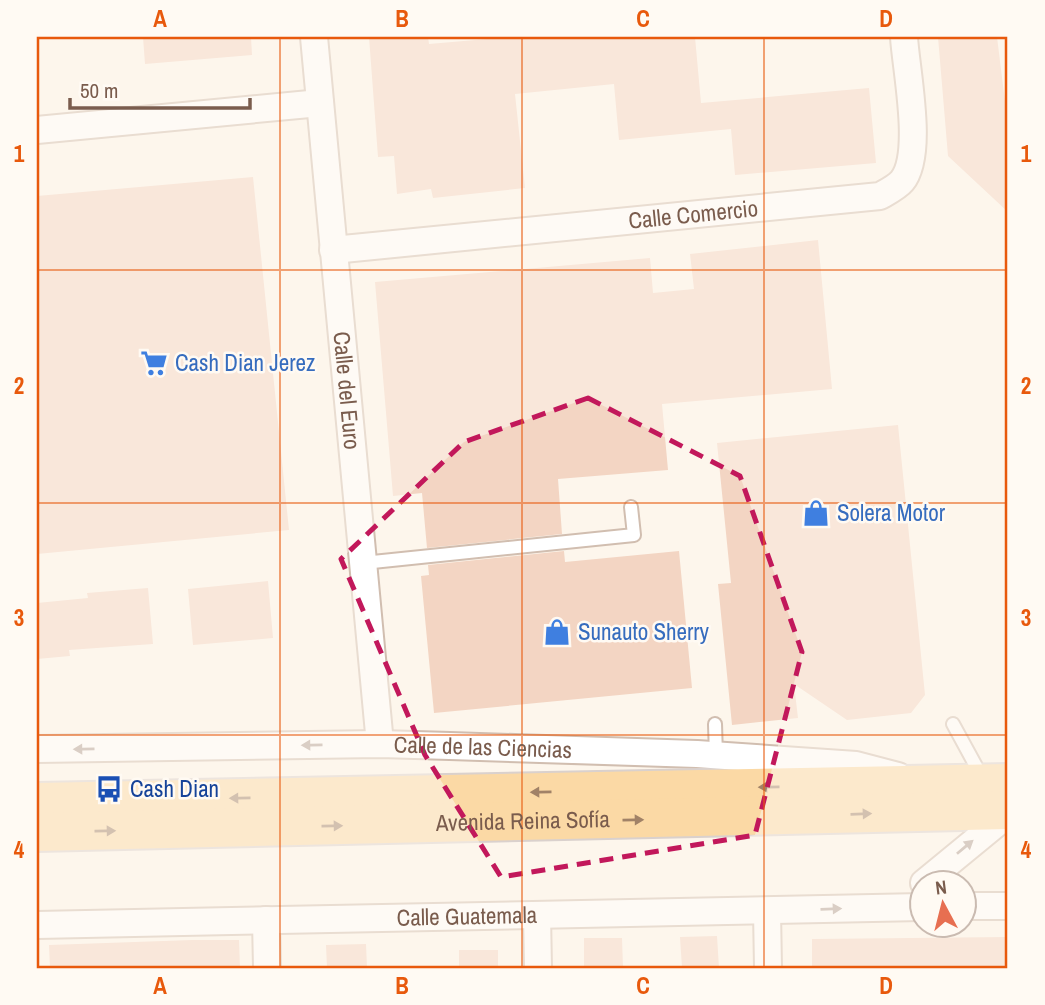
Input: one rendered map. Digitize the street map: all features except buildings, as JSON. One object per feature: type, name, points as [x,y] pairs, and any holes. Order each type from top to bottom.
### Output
[{"type":"main road","name":"Avenida Reina Sofía","points":[[37,802],[926,784],[1002,797]]},
{"type":"main road","name":"Avenida Reina Sofía","points":[[37,832],[1002,797]]},
{"type":"street","name":"Calle del Euro","points":[[314,37],[380,744]]},
{"type":"street","name":"Calle Comercio","points":[[333,250],[880,197],[902,182],[911,165],[913,142],[904,37]]},
{"type":"street","points":[[37,130],[320,103]]},
{"type":"street","name":"Calle de las Ciencias","points":[[37,749],[380,744],[716,756],[856,765],[926,784]]},
{"type":"street","name":"Calle Guatemala","points":[[936,869],[1002,797]]},
{"type":"street","points":[[978,906],[1008,906]]},
{"type":"street","name":"Calle Guatemala","points":[[37,925],[908,907]]},
{"type":"street","points":[[766,911],[768,968]]},
{"type":"street","points":[[537,915],[538,968]]},
{"type":"street","points":[[266,920],[267,968]]},
{"type":"lane","points":[[363,563],[634,535],[631,507]]},
{"type":"lane","points":[[715,724],[716,756]]},
{"type":"lane","points":[[953,724],[1002,797]]},
{"type":"highlighted area","points":[[588,398],[740,476],[802,652],[755,835],[501,877],[425,755],[341,559],[464,442]]},
{"type":"place","name":"Cash Dian Jerez","points":[[154,363]]},
{"type":"place","name":"Solera Motor","points":[[816,513]]},
{"type":"place","name":"Sunauto Sherry","points":[[557,632]]},
{"type":"place","name":"Cash Dian","points":[[109,789]]}]
